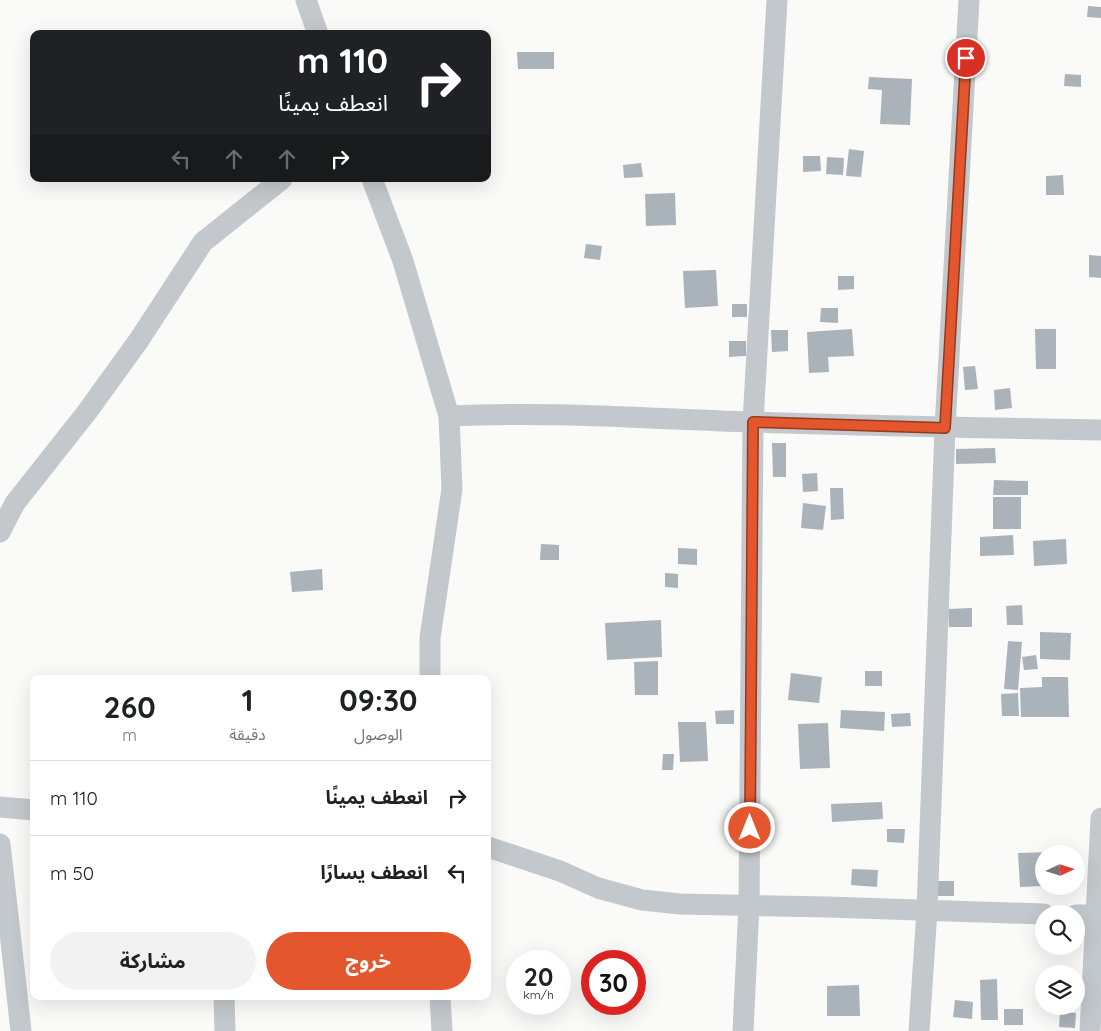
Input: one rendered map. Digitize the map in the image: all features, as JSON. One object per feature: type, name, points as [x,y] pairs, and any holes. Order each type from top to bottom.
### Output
[{"type":"street","points":[[306,0],[317,30]]},
{"type":"street","points":[[743,1031],[749,905],[753,422],[777,0]]},
{"type":"street","points":[[919,1031],[927,910],[945,428],[969,0]]},
{"type":"street","points":[[0,532],[15,503],[116,372],[203,242],[278,182]]},
{"type":"street","points":[[373,182],[403,261],[449,416],[452,489],[430,638],[430,675]]},
{"type":"street","points":[[449,416],[515,413],[945,428],[1101,430]]},
{"type":"street","points":[[0,807],[30,810]]},
{"type":"street","points":[[1090,1031],[1091,915],[1101,818]]},
{"type":"street","points":[[0,844],[20,1031]]},
{"type":"street","points":[[491,848],[560,871],[598,888],[642,900],[680,904],[1035,914]]},
{"type":"street","points":[[224,1000],[225,1031]]},
{"type":"street","points":[[440,1000],[442,1031]]},
{"type":"building","points":[[1088,6],[1101,7],[1101,18],[1087,17]]},
{"type":"building","points":[[517,52],[554,52],[554,69],[518,69]]},
{"type":"building","points":[[1065,74],[1081,75],[1081,87],[1064,86]]},
{"type":"building","points":[[869,77],[912,79],[910,125],[880,124],[882,90],[868,89]]},
{"type":"building","points":[[849,149],[864,151],[861,177],[846,176]]},
{"type":"building","points":[[803,156],[820,156],[821,171],[803,172]]},
{"type":"building","points":[[827,157],[844,158],[843,175],[826,174]]},
{"type":"building","points":[[641,163],[643,177],[624,178],[623,165]]},
{"type":"building","points":[[1063,175],[1064,195],[1046,195],[1046,176]]},
{"type":"building","points":[[675,193],[676,225],[646,226],[645,194]]},
{"type":"building","points":[[586,244],[602,246],[600,260],[584,258]]},
{"type":"building","points":[[1089,255],[1101,256],[1101,278],[1089,277]]},
{"type":"building","points":[[716,270],[718,306],[685,308],[683,271]]},
{"type":"building","points":[[838,276],[854,276],[854,289],[838,290]]},
{"type":"building","points":[[732,304],[747,304],[747,317],[732,317]]},
{"type":"building","points":[[821,308],[838,308],[838,323],[820,322]]},
{"type":"building","points":[[852,329],[854,356],[828,357],[829,372],[809,373],[807,332]]},
{"type":"building","points":[[1035,329],[1056,329],[1056,369],[1036,369]]},
{"type":"building","points":[[771,330],[788,330],[788,351],[772,352]]},
{"type":"building","points":[[729,341],[746,341],[746,356],[729,357]]},
{"type":"building","points":[[975,366],[978,389],[965,390],[963,367]]},
{"type":"building","points":[[1010,388],[1012,408],[995,410],[994,390]]},
{"type":"building","points":[[772,443],[786,443],[786,477],[773,477]]},
{"type":"building","points":[[995,448],[996,463],[956,464],[956,449]]},
{"type":"building","points":[[817,473],[818,491],[803,492],[802,474]]},
{"type":"building","points":[[994,480],[1028,481],[1028,495],[993,495]]},
{"type":"building","points":[[830,488],[843,488],[844,519],[831,520]]},
{"type":"building","points":[[993,497],[1021,497],[1021,529],[993,529]]},
{"type":"building","points":[[803,503],[826,506],[823,530],[801,528]]},
{"type":"building","points":[[1013,535],[1014,555],[980,556],[980,537]]},
{"type":"building","points":[[1066,539],[1067,564],[1034,566],[1033,541]]},
{"type":"building","points":[[541,544],[559,545],[559,560],[540,560]]},
{"type":"building","points":[[678,548],[697,549],[697,565],[678,564]]},
{"type":"building","points":[[322,569],[323,590],[292,592],[290,572]]},
{"type":"building","points":[[665,573],[678,574],[678,588],[665,587]]},
{"type":"building","points":[[1022,605],[1023,625],[1007,625],[1006,606]]},
{"type":"building","points":[[972,608],[972,627],[949,627],[948,609]]},
{"type":"building","points":[[661,620],[662,657],[607,660],[605,623]]},
{"type":"building","points":[[1040,632],[1071,633],[1070,660],[1040,659]]},
{"type":"building","points":[[1008,641],[1022,642],[1018,690],[1004,689]]},
{"type":"building","points":[[1036,655],[1038,669],[1024,670],[1022,657]]},
{"type":"building","points":[[658,661],[658,695],[635,695],[634,662]]},
{"type":"building","points":[[865,671],[882,671],[882,686],[865,686]]},
{"type":"building","points":[[791,673],[822,677],[819,703],[788,700]]},
{"type":"building","points":[[1042,677],[1068,677],[1069,717],[1021,717],[1020,688],[1042,687]]},
{"type":"building","points":[[1018,693],[1019,716],[1002,716],[1001,694]]},
{"type":"building","points":[[734,710],[734,724],[716,724],[715,711]]},
{"type":"building","points":[[841,710],[885,712],[884,731],[840,728]]},
{"type":"building","points":[[910,713],[911,726],[892,727],[891,714]]},
{"type":"building","points":[[678,722],[706,722],[708,761],[680,762]]},
{"type":"building","points":[[828,723],[830,768],[800,769],[798,724]]},
{"type":"building","points":[[663,754],[674,754],[673,770],[662,770]]},
{"type":"building","points":[[882,802],[883,819],[832,822],[831,804]]},
{"type":"building","points":[[887,829],[905,829],[904,843],[887,842]]},
{"type":"building","points":[[1018,853],[1035,853],[1035,886],[1020,887]]},
{"type":"building","points":[[852,869],[878,870],[877,887],[851,885]]},
{"type":"building","points":[[937,881],[954,881],[954,896],[938,896]]},
{"type":"building","points":[[997,979],[998,1020],[981,1020],[980,980]]},
{"type":"building","points":[[859,985],[860,1016],[827,1016],[827,986]]},
{"type":"building","points":[[955,1000],[973,1002],[972,1019],[953,1017]]},
{"type":"building","points":[[1004,1009],[1023,1009],[1023,1025],[1004,1025]]},
{"type":"building","points":[[1060,1015],[1076,1015],[1075,1028],[1059,1027]]},
{"type":"route","points":[[750,828],[753,422],[945,428],[966,58]]}]
